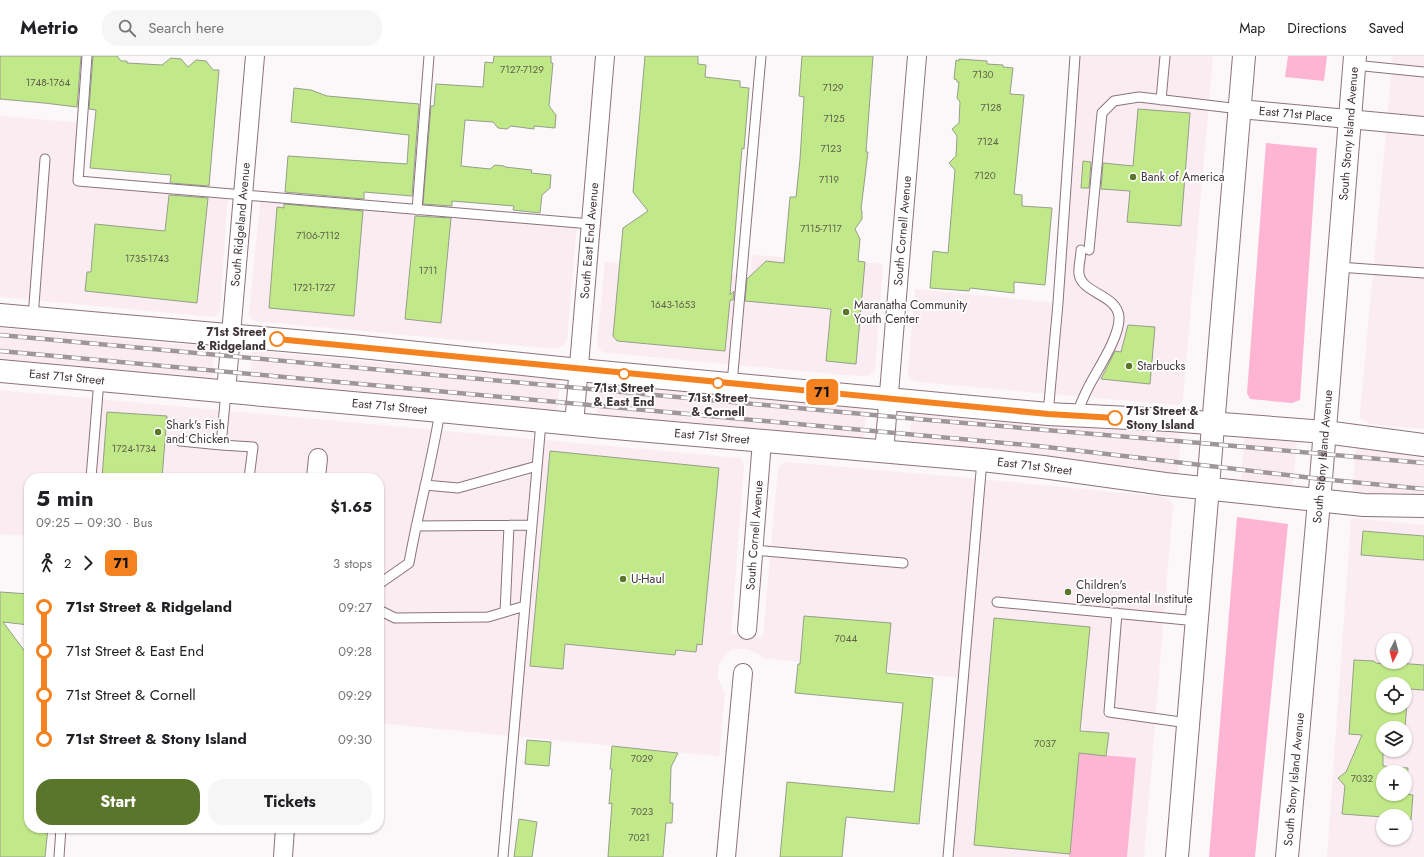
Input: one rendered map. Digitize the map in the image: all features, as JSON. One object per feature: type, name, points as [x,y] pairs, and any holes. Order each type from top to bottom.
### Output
[{"type":"main road","points":[[1177,857],[1244,56]]},
{"type":"main road","name":"South Stony Island Avenue","points":[[1287,857],[1325,432],[1355,60]]},
{"type":"main road","points":[[0,315],[230,335],[579,370],[1048,414],[1170,420],[1325,432],[1424,445]]},
{"type":"main road","name":"East 71st Street","points":[[0,371],[440,411],[574,425],[884,453],[982,460],[1165,484],[1364,505],[1424,506]]},
{"type":"street","name":"South Ridgeland Avenue","points":[[226,392],[255,56]]},
{"type":"street","name":"South East End Avenue","points":[[574,425],[605,56]]},
{"type":"street","name":"South Cornell Avenue","points":[[884,453],[917,56]]},
{"type":"street","name":"East 71st Place","points":[[1240,109],[1424,126]]},
{"type":"street","name":"South Cornell Avenue","points":[[747,630],[762,441]]},
{"type":"street","points":[[316,473],[318,458]]},
{"type":"street","points":[[726,857],[743,673]]},
{"type":"street","points":[[283,857],[285,833]]},
{"type":"lane","points":[[87,56],[78,181],[591,224]]},
{"type":"lane","points":[[417,210],[429,56]]},
{"type":"lane","points":[[732,384],[761,56]]},
{"type":"lane","points":[[1048,414],[1075,56]]},
{"type":"lane","points":[[1161,100],[1165,56]]},
{"type":"lane","points":[[1355,60],[1424,72]]},
{"type":"lane","points":[[1076,416],[1087,390],[1113,341],[1119,317],[1115,306],[1086,286],[1079,275],[1085,250],[1102,113],[1114,101],[1139,97],[1240,109]]},
{"type":"lane","points":[[34,318],[45,159]]},
{"type":"lane","points":[[1338,267],[1424,273]]},
{"type":"lane","points":[[91,473],[99,380]]},
{"type":"lane","points":[[221,444],[226,392]]},
{"type":"lane","points":[[384,580],[408,563],[436,437],[440,411]]},
{"type":"lane","points":[[503,857],[541,422]]},
{"type":"lane","points":[[180,441],[253,448],[250,473]]},
{"type":"lane","points":[[948,857],[982,460]]},
{"type":"lane","points":[[425,485],[458,488],[537,466]]},
{"type":"lane","points":[[416,526],[532,525]]},
{"type":"lane","points":[[505,612],[509,526]]},
{"type":"lane","points":[[753,550],[903,563]]},
{"type":"lane","points":[[997,602],[1197,621]]},
{"type":"lane","points":[[384,613],[394,618],[488,617],[525,606]]},
{"type":"lane","points":[[1117,613],[1109,712],[1188,723]]},
{"type":"lane","points":[[59,857],[61,833]]},
{"type":"shaded area","points":[[1076,56],[1213,56],[1183,398],[1181,404],[1177,405],[918,382],[909,377],[908,373],[915,289],[1058,303]]},
{"type":"shaded area","points":[[1288,56],[1327,56],[1324,81],[1285,77]]},
{"type":"shaded area","points":[[1393,56],[1424,56],[1424,429],[1371,424],[1361,419],[1360,414]]},
{"type":"shaded area","points":[[0,116],[82,123],[78,181],[228,194],[220,310],[218,314],[214,317],[0,297]]},
{"type":"shaded area","points":[[1266,143],[1317,148],[1300,400],[1292,403],[1250,399],[1247,393]]},
{"type":"shaded area","points":[[261,196],[577,223],[567,341],[563,346],[557,348],[533,347],[254,321],[250,317],[249,313]]},
{"type":"shaded area","points":[[752,255],[835,261],[835,259],[883,264],[875,370],[868,376],[844,375],[610,353],[603,352],[599,349],[597,344],[605,262],[750,275]]},
{"type":"shaded area","points":[[0,328],[177,344],[214,345],[212,381],[0,360]]},
{"type":"shaded area","points":[[252,349],[286,354],[526,376],[560,376],[557,413],[250,385]]},
{"type":"shaded area","points":[[599,380],[867,404],[863,442],[596,418]]},
{"type":"shaded area","points":[[0,390],[739,458],[743,461],[744,465],[731,634],[763,637],[778,468],[781,464],[786,462],[1163,497],[1170,500],[1173,506],[1144,857],[948,857],[963,678],[763,658],[757,653],[746,649],[732,649],[725,655],[718,666],[718,679],[725,694],[719,756],[384,723],[384,473],[24,473],[24,536],[0,534]]},
{"type":"shaded area","points":[[912,410],[1181,429],[1178,472],[1176,476],[1059,458],[931,446],[909,446]]},
{"type":"shaded area","points":[[1245,435],[1297,439],[1292,488],[1241,481]]},
{"type":"shaded area","points":[[1356,446],[1424,454],[1424,498],[1352,495]]},
{"type":"shaded area","points":[[1237,517],[1288,524],[1255,857],[1209,857]]},
{"type":"shaded area","points":[[1353,518],[1424,525],[1424,857],[1327,857],[1351,521]]},
{"type":"shaded area","points":[[1079,753],[1136,758],[1127,857],[1069,857]]},
{"type":"building","points":[[0,56],[81,56],[77,107],[0,99]]},
{"type":"building","points":[[93,56],[117,56],[121,61],[127,61],[127,63],[162,65],[171,58],[181,59],[188,67],[196,60],[206,61],[213,70],[219,70],[209,186],[170,183],[171,175],[90,168],[96,110],[89,109]]},
{"type":"building","points":[[494,56],[551,56],[551,63],[553,63],[549,106],[556,115],[555,128],[534,126],[534,129],[511,126],[507,129],[498,128],[493,122],[465,120],[461,166],[490,169],[495,165],[532,170],[531,173],[551,175],[550,188],[542,195],[540,213],[513,210],[514,206],[452,201],[452,206],[423,204],[431,106],[434,106],[436,84],[483,87],[485,62],[493,63]]},
{"type":"building","points":[[645,56],[698,56],[698,64],[706,65],[705,77],[740,81],[740,87],[749,88],[744,149],[742,148],[730,295],[734,291],[733,300],[730,300],[725,351],[617,341],[613,336],[623,228],[648,211],[633,192]]},
{"type":"building","points":[[802,56],[873,56],[866,152],[868,152],[861,209],[862,219],[855,229],[860,239],[858,261],[865,262],[856,364],[826,361],[831,309],[745,301],[747,279],[766,261],[784,263],[790,197],[796,197],[800,159],[804,97],[799,96]]},
{"type":"building","points":[[959,59],[987,61],[987,64],[1003,65],[1003,67],[1013,68],[1010,94],[1024,95],[1014,194],[1022,195],[1022,206],[1052,208],[1045,285],[1014,282],[1014,293],[970,288],[969,291],[930,288],[933,251],[948,253],[955,170],[949,163],[956,156],[957,136],[952,129],[959,123],[960,102],[957,98],[959,82],[954,79],[956,60],[959,61]]},
{"type":"building","points":[[294,88],[311,90],[327,96],[419,104],[412,196],[364,192],[364,199],[285,192],[288,156],[407,164],[409,135],[291,122]]},
{"type":"building","name":"Bank of America","points":[[1138,109],[1190,113],[1181,226],[1127,222],[1130,191],[1101,189],[1103,163],[1133,166]]},
{"type":"building","points":[[1083,161],[1091,162],[1089,188],[1081,188]]},
{"type":"building","points":[[169,195],[208,198],[197,303],[85,291],[87,272],[91,272],[95,224],[165,231]]},
{"type":"building","points":[[284,204],[363,211],[354,316],[269,308],[277,207],[284,208]]},
{"type":"building","points":[[415,216],[451,218],[441,323],[405,319]]},
{"type":"building","name":"Starbucks","points":[[1128,325],[1155,327],[1150,384],[1101,379],[1115,351],[1121,352]]},
{"type":"building","points":[[107,412],[167,416],[162,473],[102,473]]},
{"type":"building","name":"U-Haul","points":[[550,451],[719,468],[702,645],[697,644],[696,652],[676,650],[675,655],[565,644],[563,669],[530,666]]},
{"type":"building","points":[[1363,531],[1424,536],[1424,560],[1361,555]]},
{"type":"building","points":[[0,592],[24,594],[24,624],[3,622],[24,650],[24,833],[47,833],[45,857],[0,857]]},
{"type":"building","points":[[804,616],[891,623],[886,673],[933,678],[919,824],[846,817],[842,857],[780,857],[787,782],[894,792],[903,703],[795,693],[798,664],[800,664]]},
{"type":"building","points":[[994,618],[1090,627],[1080,731],[1109,733],[1106,756],[1079,753],[1070,854],[974,845]]},
{"type":"building","points":[[1354,660],[1374,661],[1376,663],[1376,669],[1412,669],[1412,664],[1424,665],[1424,690],[1412,689],[1412,677],[1376,677],[1376,713],[1406,713],[1406,721],[1376,721],[1376,757],[1383,757],[1383,765],[1376,765],[1376,801],[1412,801],[1413,795],[1412,809],[1376,809],[1376,816],[1342,814],[1345,786],[1338,778],[1346,772],[1362,735],[1349,734]]},
{"type":"building","points":[[527,740],[551,742],[549,766],[525,764]]},
{"type":"building","points":[[612,746],[678,753],[671,767],[670,803],[673,803],[672,823],[666,823],[663,857],[608,857],[612,803],[609,804]]},
{"type":"building","points":[[519,819],[537,822],[532,857],[514,857]]},
{"type":"railway","points":[[0,335],[917,419],[1424,463]]},
{"type":"railway","points":[[0,351],[1038,446],[1321,479],[1424,489]]},
{"type":"bus line","name":"71","points":[[277,339],[579,370],[1048,414],[1115,418]]},
{"type":"place","name":"Bank of America","points":[[1133,177]]},
{"type":"place","name":"Maranatha Community Youth Center","points":[[846,312]]},
{"type":"place","name":"71st Street & Ridgeland","points":[[277,339]]},
{"type":"place","name":"Starbucks","points":[[1129,366]]},
{"type":"place","name":"71st Street & East End","points":[[624,374]]},
{"type":"place","name":"71st Street & Cornell","points":[[718,383]]},
{"type":"place","name":"71st Street & Stony Island","points":[[1115,418]]},
{"type":"place","name":"Shark's Fish and Chicken","points":[[158,432]]},
{"type":"place","name":"U-Haul","points":[[623,579]]},
{"type":"place","name":"Children's Developmental Institute","points":[[1068,592]]}]
